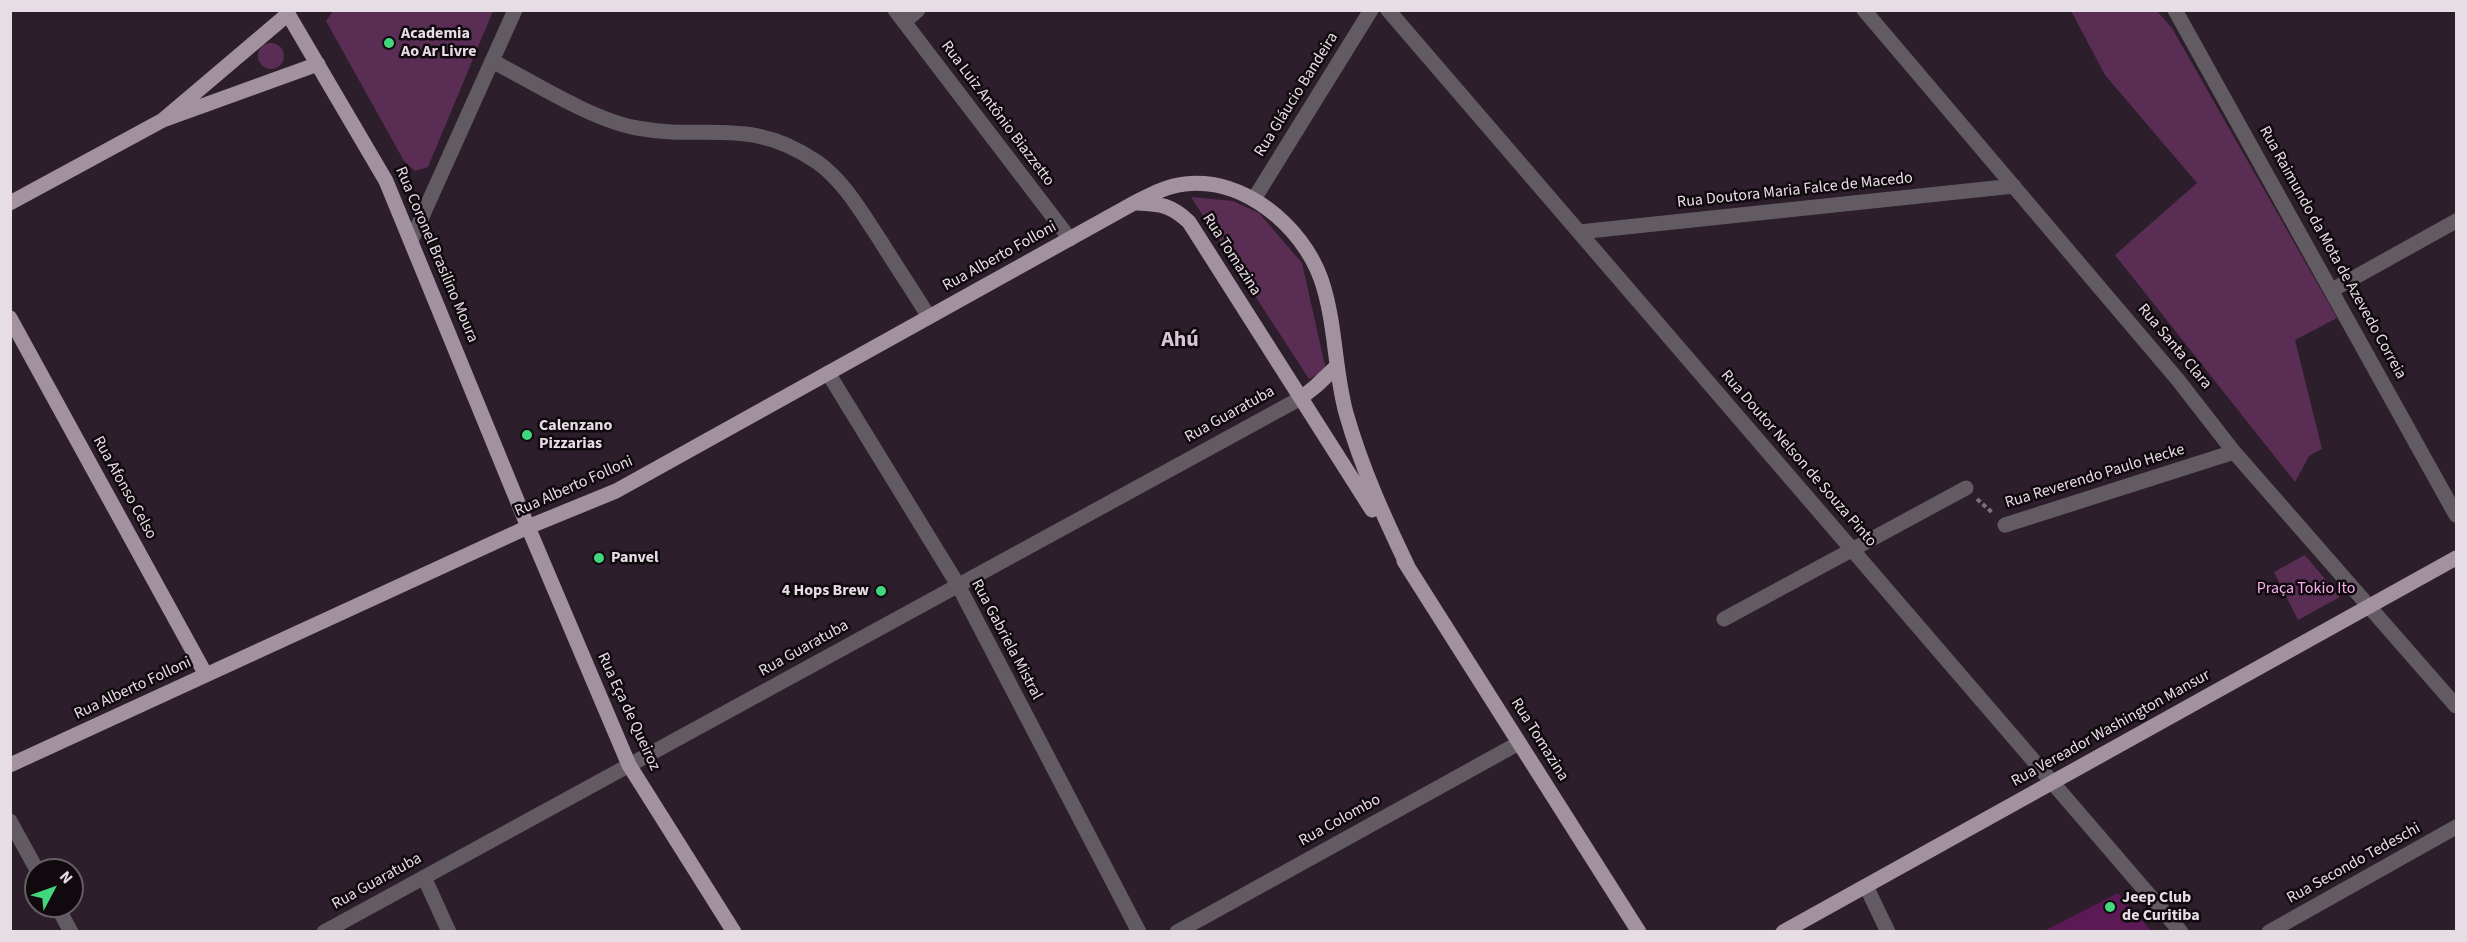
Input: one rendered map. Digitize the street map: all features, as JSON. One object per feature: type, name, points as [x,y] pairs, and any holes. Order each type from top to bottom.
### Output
[{"type":"main road","name":"Rua Coronel Brasilino Moura","points":[[290,12],[386,181],[412,239],[528,527]]},
{"type":"main road","points":[[163,120],[290,12]]},
{"type":"main road","points":[[10,203],[163,120],[318,64]]},
{"type":"main road","name":"Rua Tomazina","points":[[1134,203],[1163,189],[1186,184],[1220,188],[1254,199],[1272,212],[1310,255],[1320,277],[1328,304],[1345,410],[1370,488],[1409,569]]},
{"type":"main road","name":"Rua Tomazina","points":[[1134,203],[1159,204],[1175,209],[1189,222],[1639,932]]},
{"type":"main road","name":"Rua Alberto Folloni","points":[[10,765],[528,527],[616,491],[1134,203]]},
{"type":"main road","name":"Rua Afonso Celso","points":[[10,318],[206,675]]},
{"type":"main road","points":[[1301,398],[1337,366]]},
{"type":"main road","name":"Rua Eça de Queiroz","points":[[528,527],[629,765],[734,932]]},
{"type":"main road","name":"Rua Vereador Washington Mansur","points":[[1783,932],[2457,558]]},
{"type":"street","points":[[412,239],[515,10]]},
{"type":"street","points":[[899,16],[918,10]]},
{"type":"street","name":"Rua Gláucio Bandeira","points":[[1254,199],[1371,10]]},
{"type":"street","name":"Rua Doutor Nelson de Souza Pinto","points":[[1388,10],[2181,932]]},
{"type":"street","name":"Rua Santa Clara","points":[[1864,10],[2178,380],[2234,452],[2457,706]]},
{"type":"street","name":"Rua Raimundo da Mota de Azevedo Correia","points":[[2175,10],[2457,514]]},
{"type":"street","name":"Rua Luiz Antônio Biazzetto","points":[[899,16],[1070,239]]},
{"type":"street","points":[[492,61],[601,117],[635,128],[666,132],[744,132],[767,137],[792,147],[819,164],[839,183],[857,206],[930,317]]},
{"type":"street","name":"Rua Doutora Maria Falce de Macedo","points":[[1579,232],[2014,186]]},
{"type":"street","points":[[2332,290],[2457,221]]},
{"type":"street","name":"Rua Gabriela Mistral","points":[[828,373],[958,585],[1139,932]]},
{"type":"street","name":"Rua Guaratuba","points":[[324,932],[1301,398]]},
{"type":"street","name":"Rua Reverendo Paulo Hecke","points":[[2005,525],[2234,452]]},
{"type":"street","points":[[1724,619],[1966,488]]},
{"type":"street","name":"Rua Colombo","points":[[1177,932],[1519,743]]},
{"type":"street","points":[[10,821],[30,858]]},
{"type":"street","name":"Rua Secondo Tedeschi","points":[[2269,932],[2457,827]]},
{"type":"street","points":[[424,877],[449,932]]},
{"type":"street","points":[[1866,886],[1888,932]]},
{"type":"street","points":[[63,918],[71,932]]},
{"type":"path","name":"Rua Reverendo Paulo Hecke","points":[[1966,488],[2005,525]]},
{"type":"green space","points":[[333,11],[493,11],[428,167],[415,171],[404,161],[326,21]]},
{"type":"green space","points":[[2071,11],[2157,11],[2172,28],[2337,318],[2295,340],[2322,449],[2309,456],[2295,482],[2115,255],[2197,183],[2105,75]]},
{"type":"green space","points":[[271,43],[280,47],[284,56],[280,65],[271,69],[262,65],[258,56],[262,47]]},
{"type":"green space","points":[[1191,197],[1233,201],[1259,213],[1302,263],[1326,370],[1309,379]]},
{"type":"green space","name":"Praça Tokio Ito","points":[[2305,555],[2340,597],[2298,620],[2274,572]]},
{"type":"building","name":"Jeep Club de Curitiba","points":[[2118,893],[2152,932],[2042,932]]},
{"type":"place","name":"Academia Ao Ar Livre","points":[[389,43]]},
{"type":"place","name":"Calenzano Pizzarias","points":[[527,435]]},
{"type":"place","name":"Panvel","points":[[599,558]]},
{"type":"place","name":"4 Hops Brew","points":[[881,591]]},
{"type":"place","name":"Jeep Club de Curitiba","points":[[2110,907]]},
{"type":"district","name":"Ahú","points":[[1180,341]]}]
